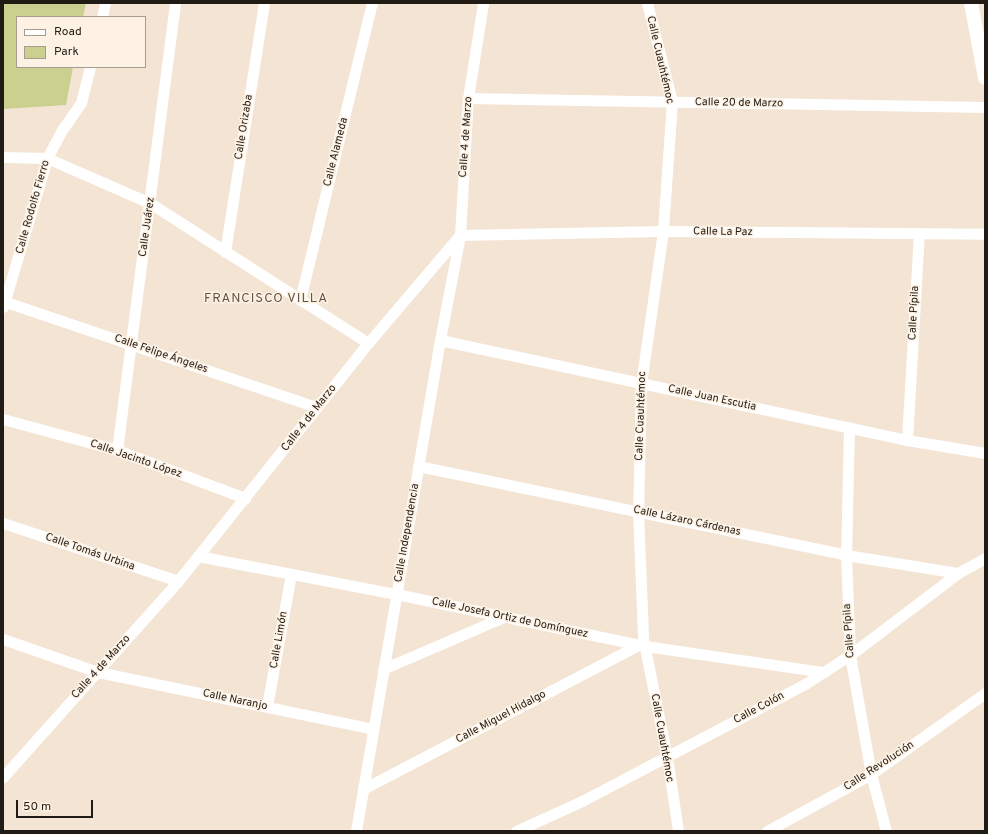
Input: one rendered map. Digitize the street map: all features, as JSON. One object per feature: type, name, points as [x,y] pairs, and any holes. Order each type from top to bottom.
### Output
[{"type":"street","points":[[102,16],[105,3]]},
{"type":"street","name":"Calle Juárez","points":[[117,450],[175,3]]},
{"type":"street","name":"Calle Orizaba","points":[[225,252],[264,3]]},
{"type":"street","name":"Calle Alameda","points":[[300,300],[372,3]]},
{"type":"street","name":"Calle 4 de Marzo","points":[[3,777],[178,581],[368,343],[460,235],[468,98],[483,3]]},
{"type":"street","name":"Calle Cuauhtémoc","points":[[647,3],[672,101],[663,231],[641,383],[638,511],[642,645],[667,757],[678,831]]},
{"type":"street","points":[[971,3],[985,78]]},
{"type":"street","name":"Calle Rodolfo Fierro","points":[[4,303],[47,158],[62,130],[81,103],[90,68]]},
{"type":"street","name":"Calle 20 de Marzo","points":[[468,98],[985,106]]},
{"type":"street","points":[[3,158],[47,158],[150,203],[368,343]]},
{"type":"street","name":"Calle La Paz","points":[[460,235],[663,231],[985,234]]},
{"type":"street","name":"Calle Pípila","points":[[906,440],[919,234]]},
{"type":"street","name":"Calle Independencia","points":[[356,831],[418,466],[460,235]]},
{"type":"street","name":"Calle Felipe Ángeles","points":[[4,303],[130,344],[317,408]]},
{"type":"street","name":"Calle Juan Escutia","points":[[440,340],[906,440],[985,453]]},
{"type":"street","name":"Calle Jacinto López","points":[[3,420],[117,450],[245,498]]},
{"type":"street","name":"Calle Pípila","points":[[849,427],[846,555],[850,655],[871,774],[886,831]]},
{"type":"street","name":"Calle Lázaro Cárdenas","points":[[418,466],[846,555],[958,573]]},
{"type":"street","name":"Calle Tomás Urbina","points":[[3,523],[178,581]]},
{"type":"street","name":"Calle Josefa Ortiz de Domínguez","points":[[198,556],[396,594],[642,645],[824,672]]},
{"type":"street","name":"Calle Colón","points":[[516,831],[582,801],[805,684],[850,655],[958,573],[985,558]]},
{"type":"street","name":"Calle Limón","points":[[267,706],[291,574]]},
{"type":"street","points":[[384,669],[504,617]]},
{"type":"street","name":"Calle Naranjo","points":[[3,639],[98,672],[373,728]]},
{"type":"street","name":"Calle Miguel Hidalgo","points":[[363,789],[642,645]]},
{"type":"street","name":"Calle Revolución","points":[[767,831],[871,774],[985,693]]},
{"type":"green space","points":[[3,3],[86,3],[83,16],[16,16],[16,68],[73,68],[66,105],[3,109]]},
{"type":"district","name":"FRANCISCO VILLA","points":[[266,299]]}]
